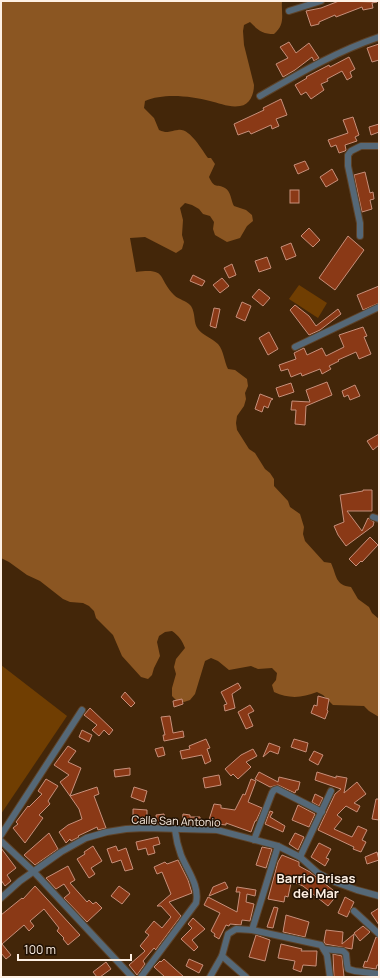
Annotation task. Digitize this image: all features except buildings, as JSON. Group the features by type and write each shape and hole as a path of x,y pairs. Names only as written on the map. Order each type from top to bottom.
{"street":[{"path":"289,10 321,1"},
{"path":"260,96 328,58 357,44 379,37"},
{"path":"360,236 360,223 348,166 348,156 351,150 361,146 379,146"},
{"path":"295,347 379,307"},
{"path":"1,835 82,710"},
{"path":"254,840 274,790 277,789 322,812"},
{"path":"300,857 331,791"},
{"name":"Calle San Antonio","path":"1,898 20,881 61,852 86,838 96,834 126,829 217,830 278,846 300,857 318,873 336,882 379,896"},
{"path":"141,977 196,903 198,896 193,880 181,854 175,830"},
{"path":"1,841 34,872 132,977"},
{"path":"252,930 278,846"},
{"path":"354,911 379,934"},
{"path":"210,977 222,956 228,934 232,930 240,928 321,945 326,955 330,977"},
{"path":"324,949 344,951 346,954 348,968 355,971 379,974"},
{"path":"222,956 246,977"}],"shaded area":[{"path":"1,1 282,1 282,23 274,34 260,31 250,22 244,25 244,45 254,85 252,95 246,104 232,106 194,98 168,96 152,98 145,101 144,108 154,118 159,130 167,132 182,130 191,136 208,158 211,158 215,164 209,177 213,184 227,189 234,206 246,210 252,215 253,221 247,226 240,238 227,242 215,235 213,229 214,222 210,216 203,214 199,209 192,205 185,203 180,208 183,220 182,235 184,242 182,249 176,253 145,237 130,238 136,272 146,271 158,273 174,295 191,306 194,312 196,327 218,344 222,350 228,369 235,370 247,379 248,386 245,393 246,399 244,406 237,416 237,430 249,449 255,453 265,469 274,479 274,486 288,501 290,507 300,514 304,527 303,534 305,541 324,562 331,563 339,582 351,587 358,599 369,607 372,613 379,619 379,717 364,706 333,705 323,695 317,692 306,696 285,696 274,692 272,685 276,680 277,673 272,668 258,669 251,666 229,670 218,661 211,658 205,661 195,694 190,700 184,702 177,701 172,696 172,688 176,674 174,667 176,659 185,648 180,638 172,631 165,632 159,636 157,642 160,656 152,675 148,679 141,677 122,656 113,635 96,618 94,611 89,606 83,603 70,602 63,599 40,581 27,575 1,558"},
{"path":"299,285 327,303 318,318 289,299"},
{"path":"1,665 67,716 1,814"}],"district":[{"name":"Barrio Brisas del Mar","path":"316,886"}]}
